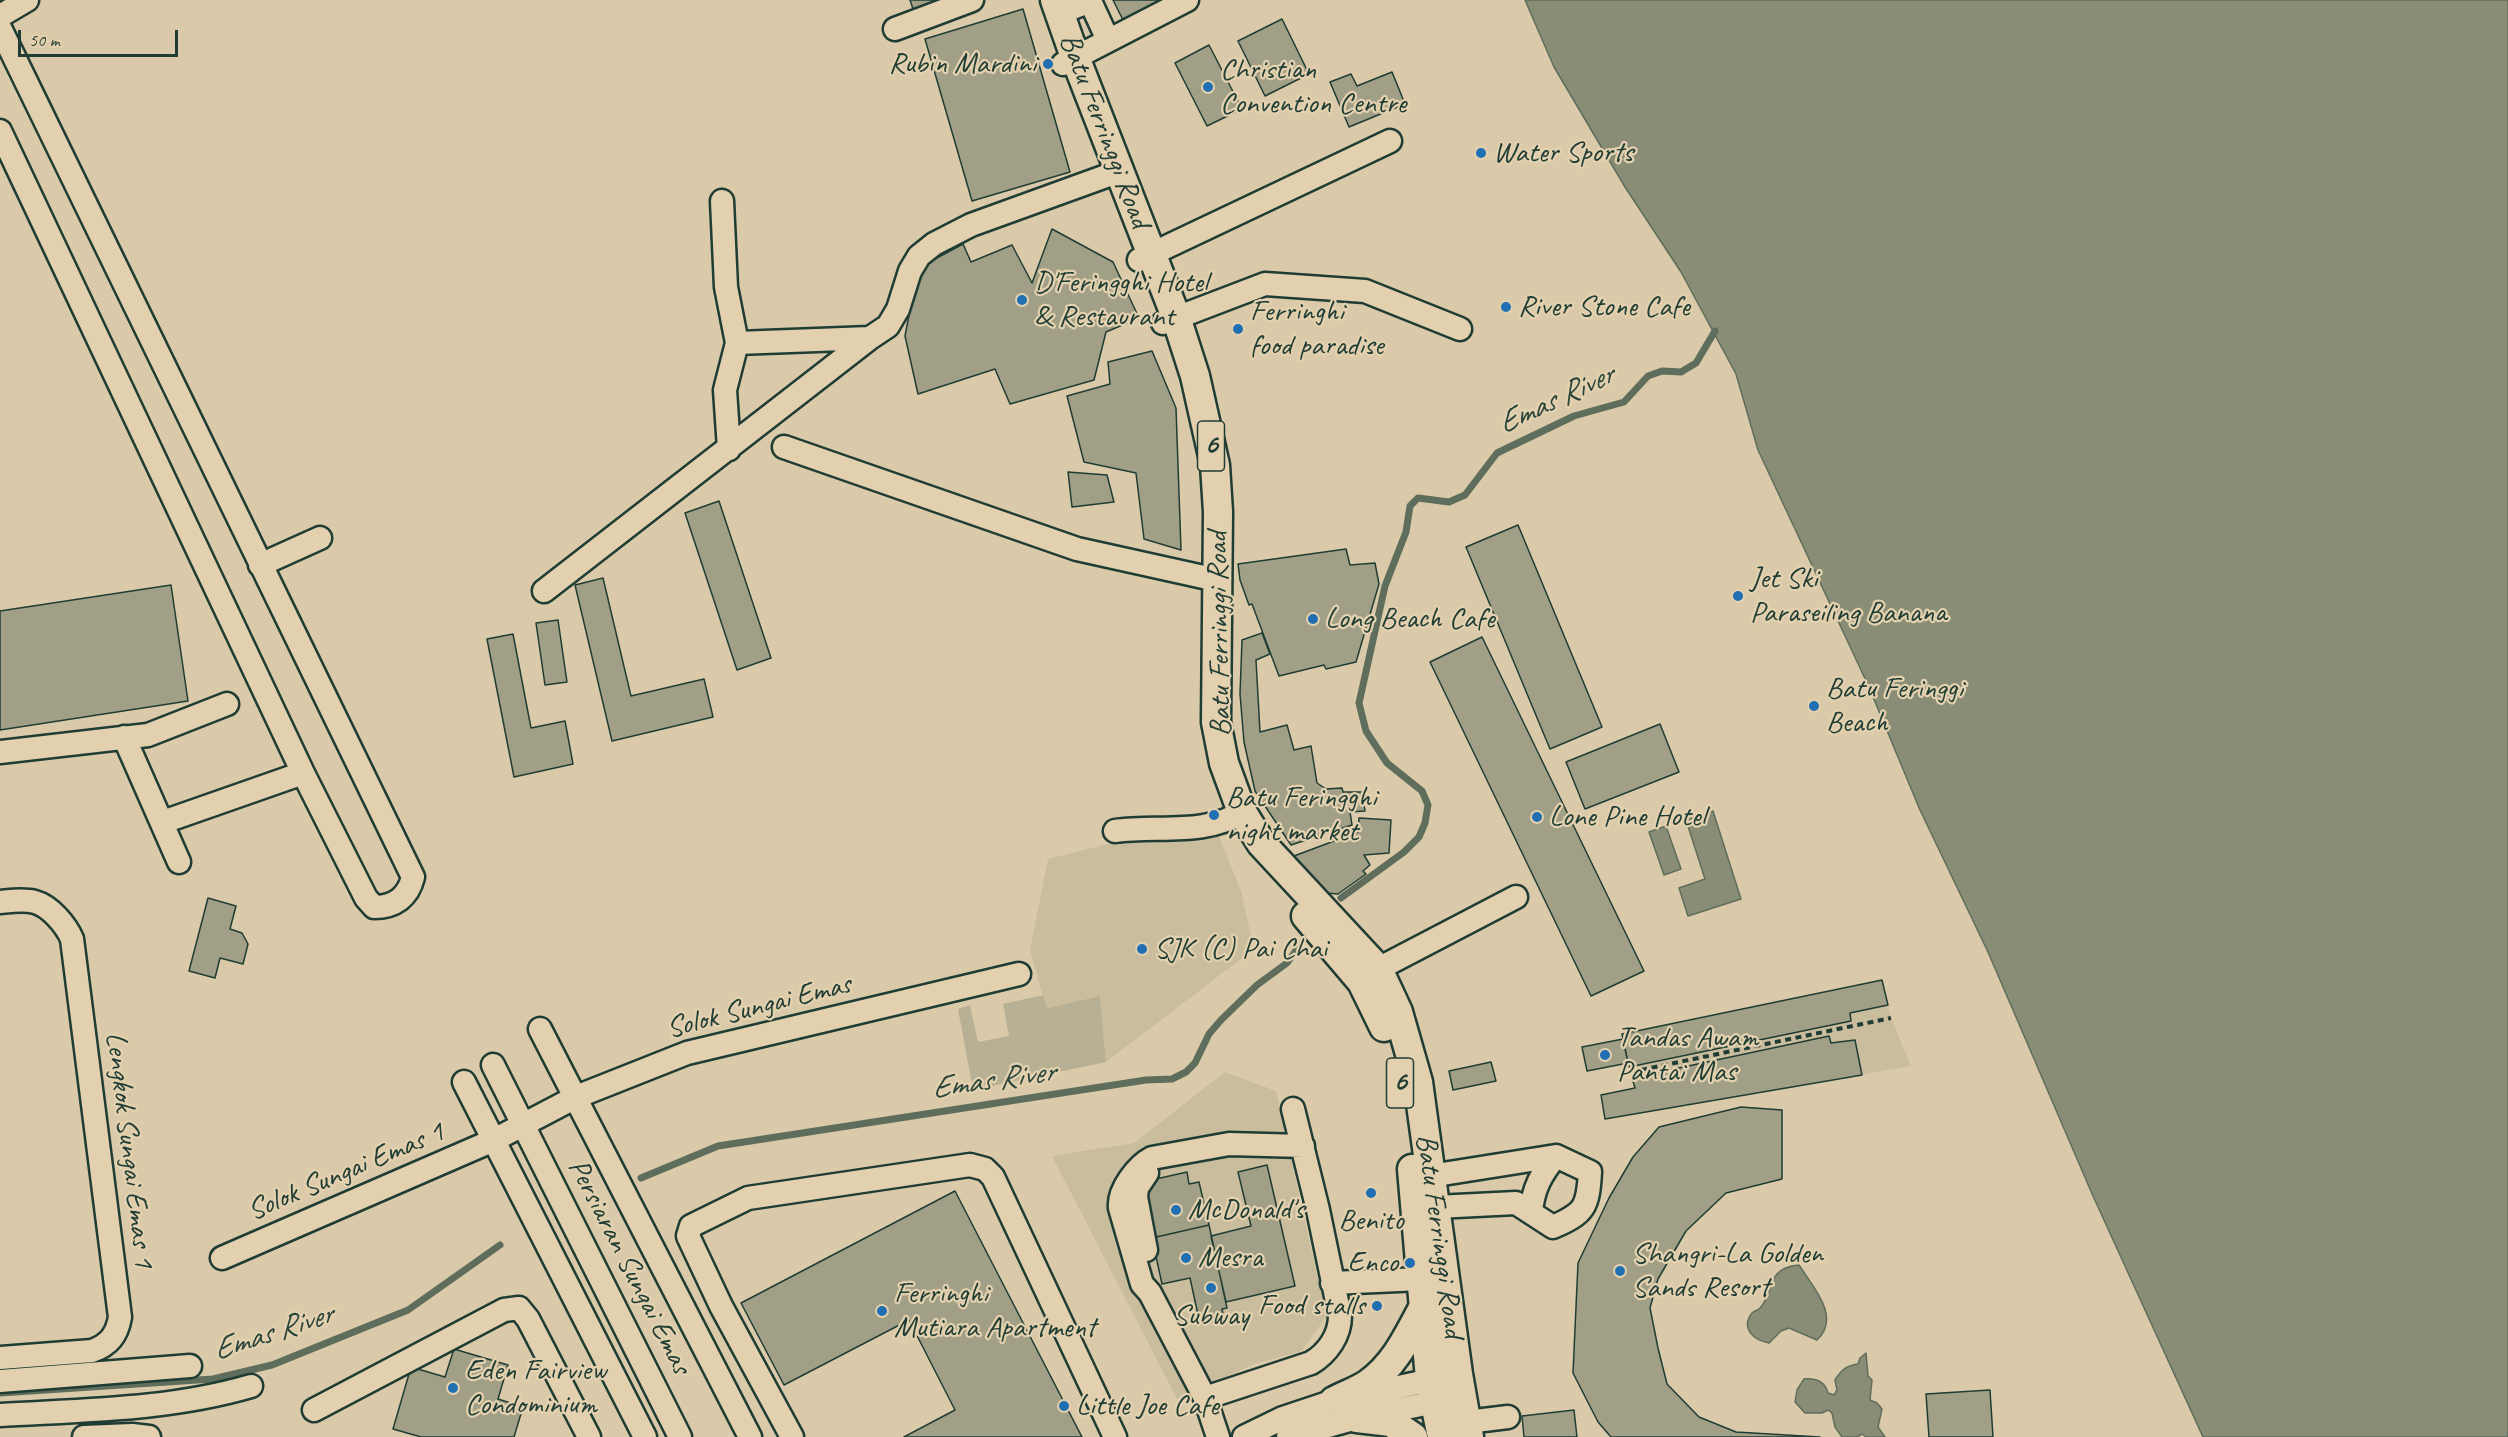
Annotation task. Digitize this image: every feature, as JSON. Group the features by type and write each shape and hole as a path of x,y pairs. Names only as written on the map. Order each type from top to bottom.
{"main road":[{"name":"Batu Ferringgi Road","path":"1052,4 1069,61 1169,320 1201,466 1210,578 1204,727 1211,771 1236,816 1252,852 1370,976 1398,1012 1418,1082 1427,1191 1464,1407"},
{"name":"Batu Ferringgi Road","path":"1427,1191 1421,1279 1432,1391"},
{"path":"1334,1401 1366,1386 1382,1374 1395,1358 1423,1308"},
{"name":"6","path":"1432,1391 1442,1437"},
{"path":"1357,1418 1391,1422 1413,1437"}],"street":[{"path":"0,16 27,0"},
{"path":"894,29 972,0"},
{"path":"1069,61 1187,0"},
{"path":"1052,4 1090,1 1108,40"},
{"path":"0,28 413,877 410,889 404,898 385,907 374,907 366,898 303,773 0,131"},
{"path":"1145,258 1390,141"},
{"path":"544,591 888,326 898,309 910,271 919,256 934,244 971,225 1114,174"},
{"path":"722,201 726,287 736,343 725,390 729,449"},
{"path":"1169,320 1265,284 1365,291 1460,329"},
{"path":"736,343 870,338"},
{"path":"784,447 1077,549 1210,578"},
{"path":"260,565 320,538"},
{"path":"0,752 148,735 227,704"},
{"path":"124,737 179,862"},
{"path":"163,822 303,773"},
{"path":"1115,831 1210,826 1236,816"},
{"path":"1370,976 1516,897"},
{"name":"Lengkok Sungai Emas 1","path":"0,902 25,900 37,902 52,913 68,930 72,939 120,1317 114,1336 105,1347 92,1351 0,1358"},
{"name":"Solok Sungai Emas","path":"524,1125 576,1097 687,1053 1019,974"},
{"path":"540,1029 750,1437"},
{"name":"Persiaran Sungai Emas","path":"493,1065 680,1437"},
{"name":"Persiaran Sungai Emas","path":"464,1082 645,1437"},
{"path":"1205,1398 1318,1359 1334,1339 1340,1324 1318,1210 1293,1109"},
{"name":"Solok Sungai Emas 1","path":"222,1258 524,1125"},
{"path":"1218,1437 1205,1398 1150,1293 1142,1284 1120,1208 1120,1197 1144,1163 1152,1158 1229,1144 1302,1146"},
{"path":"1556,1156 1590,1172 1588,1200 1574,1218 1552,1227 1516,1203 1427,1191 1556,1156"},
{"path":"1531,1212 1533,1193 1543,1171 1556,1156"},
{"path":"792,1437 721,1306 688,1236 691,1226 748,1198 970,1165 985,1169 993,1177 1115,1437"},
{"path":"1332,1283 1421,1279"},
{"path":"314,1410 504,1310 519,1308 528,1319 589,1437"},
{"path":"0,1381 190,1366"},
{"path":"0,1415 165,1405 213,1397 251,1386"},
{"path":"1288,1437 1357,1418 1432,1391"},
{"path":"1244,1437 1283,1418 1334,1401 1432,1391 1464,1407 1508,1417"},
{"path":"84,1437 132,1435 149,1437"}],"path":[{"path":"1631,1072 1891,1018"}],"shaded area":[{"path":"1525,0 2508,0 2508,1437 2203,1437 2093,1196 1988,952 1920,810 1868,685 1758,450 1736,374 1681,272 1625,187 1554,67"},
{"path":"1713,811 1741,899 1688,916 1679,888 1705,879 1686,820"},
{"path":"1666,826 1681,869 1664,875 1649,832"},
{"name":"SJK (C) Pai Chai","path":"1143,835 1219,836 1241,891 1254,949 1106,1062 1100,996 1046,1008 1030,950 1048,859"},
{"path":"1882,980 1891,1018 1911,1066 1605,1119 1601,1095 1635,1088 1622,1034"},
{"path":"1043,995 1047,1008 1100,996 1106,1062 973,1090 958,1009 970,1005 978,1042 1009,1036 1003,1004"},
{"path":"1225,1072 1276,1091 1326,1317 1302,1351 1254,1364 1177,1399 1052,1156 1134,1143"},
{"path":"1799,1265 1817,1292 1826,1312 1827,1322 1824,1331 1817,1340 1789,1328 1781,1331 1769,1343 1758,1339 1748,1329 1747,1324 1752,1313 1765,1302 1776,1276 1788,1267"},
{"path":"1866,1353 1868,1376 1872,1380 1870,1400 1882,1409 1878,1427 1885,1437 1866,1437 1862,1434 1857,1437 1842,1437 1835,1427 1832,1413 1828,1410 1822,1413 1805,1413 1795,1402 1797,1390 1804,1379 1812,1379 1822,1383 1828,1393 1834,1395 1837,1390 1835,1380 1840,1373 1847,1367 1858,1364 1860,1358"}],"building":[{"path":"910,0 940,0 913,9"},
{"path":"1113,0 1162,0 1123,20"},
{"path":"1023,9 1070,172 972,201 925,39"},
{"path":"1282,19 1309,74 1265,96 1238,41"},
{"path":"1209,45 1242,109 1207,126 1175,63"},
{"path":"1392,72 1405,104 1349,127 1330,82 1351,74 1357,86"},
{"name":"D'Feringghi Hotel & Restaurant","path":"1052,229 1113,262 1139,318 1106,332 1094,380 1010,404 995,369 918,394 905,336 918,268 963,244 971,262 1012,245 1032,283"},
{"path":"1152,351 1176,408 1181,550 1144,539 1136,473 1084,462 1067,396 1110,384 1108,362"},
{"path":"1068,472 1107,475 1114,502 1072,507"},
{"path":"719,501 771,658 737,670 685,513"},
{"path":"1518,525 1602,727 1550,749 1466,547"},
{"name":"Long Beach Cafe","path":"1346,549 1350,565 1375,563 1379,584 1356,662 1326,669 1324,665 1279,676 1252,604 1249,605 1240,580 1238,564"},
{"path":"603,578 631,696 704,679 713,717 612,741 575,585"},
{"path":"171,585 188,701 0,730 0,611"},
{"path":"558,620 567,682 545,685 536,623"},
{"path":"1262,633 1270,654 1256,660 1260,732 1287,725 1294,750 1311,746 1317,783 1326,789 1342,788 1343,792 1362,792 1365,811 1350,812 1352,825 1291,845 1255,791 1244,742 1240,694 1242,640"},
{"path":"513,634 531,728 565,721 573,764 514,777 487,639"},
{"name":"Lone Pine Hotel","path":"1482,637 1644,971 1591,996 1430,662"},
{"path":"1660,724 1679,772 1585,809 1566,762"},
{"path":"1359,818 1391,820 1389,853 1364,855 1370,865 1363,871 1366,874 1338,894 1325,893 1294,856 1358,832"},
{"path":"208,898 236,906 230,929 242,933 248,944 243,964 220,958 215,978 189,971"},
{"path":"1882,980 1888,1005 1850,1013 1851,1021 1629,1067 1622,1034"},
{"path":"1829,1036 1831,1043 1855,1040 1862,1075 1605,1119 1601,1095 1635,1088 1632,1078"},
{"name":"Tandas Awam Pantai Mas","path":"1623,1039 1628,1063 1587,1071 1582,1047"},
{"path":"1491,1062 1496,1081 1453,1090 1449,1071"},
{"name":"Shangri-La Golden Sands Resort","path":"1741,1107 1782,1110 1782,1179 1726,1193 1686,1231 1658,1279 1650,1308 1658,1348 1667,1384 1699,1417 1736,1432 1820,1437 1611,1437 1598,1422 1573,1373 1578,1263 1609,1198 1633,1157 1659,1127"},
{"path":"1267,1165 1295,1286 1226,1302 1211,1236 1251,1226 1238,1172"},
{"name":"McDonald's","path":"1187,1172 1189,1184 1199,1182 1209,1225 1152,1238 1143,1196 1156,1179"},
{"name":"Ferringhi Mutiara Apartment","path":"955,1191 1082,1437 904,1437 955,1410 909,1320 784,1385 741,1303"},
{"name":"Mesra","path":"1209,1225 1227,1308 1222,1309 1224,1319 1200,1324 1190,1278 1162,1284 1152,1238"},
{"name":"Eden Fairview Condominium","path":"454,1349 508,1365 498,1399 523,1407 514,1437 421,1437 393,1429 411,1367 445,1377"},
{"path":"1990,1390 1993,1437 1929,1437 1926,1394"},
{"path":"1574,1410 1577,1437 1524,1437 1522,1416"}],"waterway":[{"name":"Emas River","path":"1341,898 1404,852 1419,837 1425,823 1428,805 1422,791 1387,763 1366,731 1359,703 1385,586 1406,532 1410,506 1418,498 1449,502 1465,495 1497,453 1574,416 1624,402 1648,376 1662,371 1681,372 1696,363 1715,331"},
{"name":"Emas River","path":"641,1178 718,1146 1146,1080 1172,1079 1186,1072 1195,1063 1209,1034 1221,1020 1257,985 1287,963 1300,945"},
{"name":"Emas River","path":"0,1393 213,1379 272,1365 408,1310 500,1245"}],"place":[{"name":"Rubin Mardini","path":"1048,64"},
{"name":"Christian Convention Centre","path":"1208,87"},
{"name":"Water Sports","path":"1481,153"},
{"name":"D'Feringghi Hotel & Restaurant","path":"1022,300"},
{"name":"River Stone Cafe","path":"1506,307"},
{"name":"Ferringhi food paradise","path":"1238,329"},
{"name":"Jet Ski Paraseiling Banana","path":"1738,596"},
{"name":"Long Beach Cafe","path":"1313,619"},
{"name":"Batu Feringgi Beach","path":"1814,706"},
{"name":"Batu Feringghi night market","path":"1214,815"},
{"name":"Lone Pine Hotel","path":"1537,817"},
{"name":"SJK (C) Pai Chai","path":"1142,949"},
{"name":"Tandas Awam Pantai Mas","path":"1605,1055"},
{"name":"Benito","path":"1371,1193"},
{"name":"McDonald's","path":"1176,1210"},
{"name":"Mesra","path":"1186,1258"},
{"name":"Enco","path":"1410,1263"},
{"name":"Shangri-La Golden Sands Resort","path":"1620,1271"},
{"name":"Subway","path":"1211,1288"},
{"name":"Food stalls","path":"1377,1306"},
{"name":"Ferringhi Mutiara Apartment","path":"882,1311"},
{"name":"Eden Fairview Condominium","path":"453,1388"},
{"name":"Little Joe Cafe","path":"1064,1406"}]}
